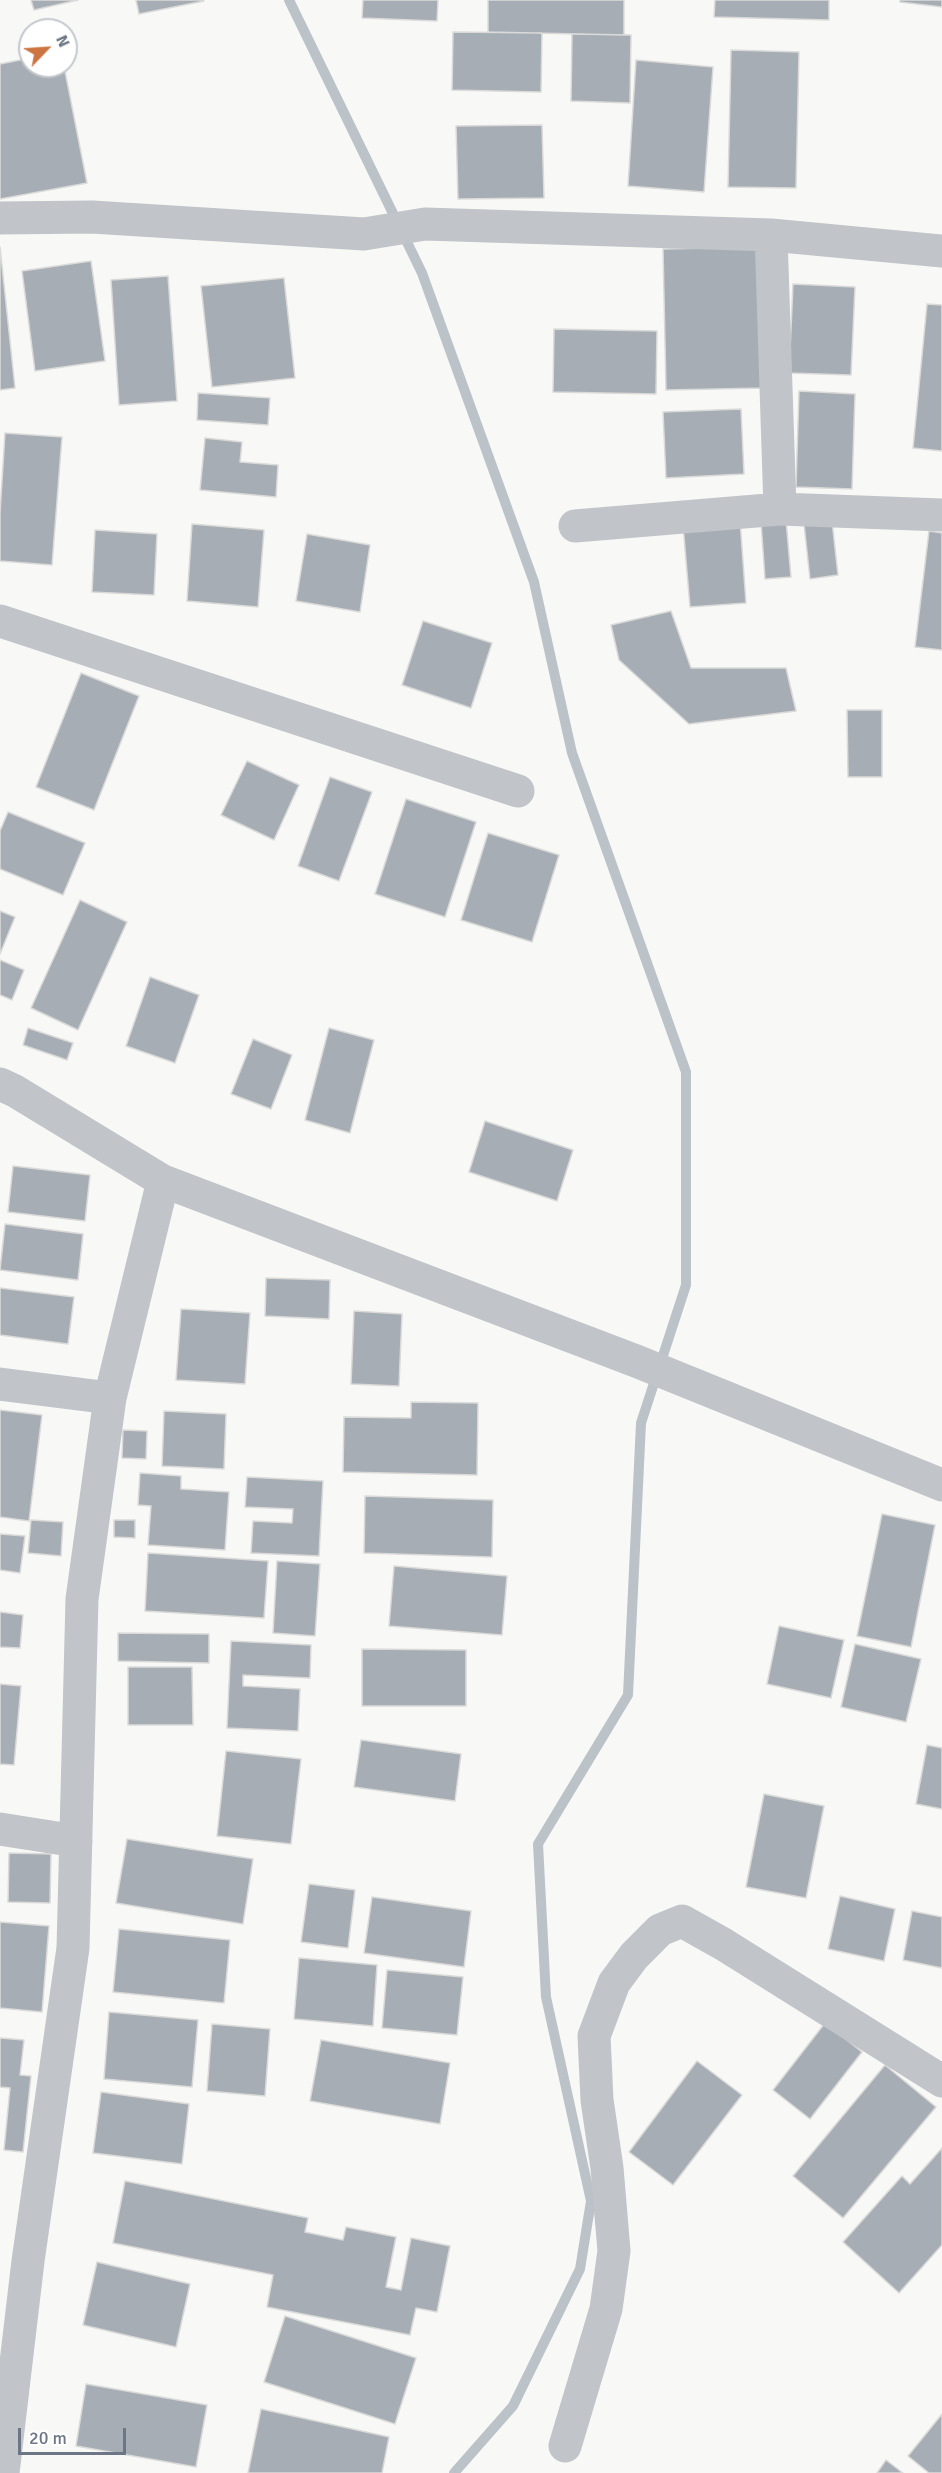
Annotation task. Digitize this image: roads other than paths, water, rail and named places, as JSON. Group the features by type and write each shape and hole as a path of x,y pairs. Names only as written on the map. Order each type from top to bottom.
{"street":[{"path":"0,218 92,217 364,234 425,224 771,235 942,250"},
{"path":"771,235 780,509"},
{"path":"575,526 780,509 942,515"},
{"path":"0,621 518,791"},
{"path":"0,1084 163,1181 636,1360 942,1485"},
{"path":"3,2473 14,2258 74,1948 82,1599 110,1398 163,1181"},
{"path":"0,1384 110,1398"},
{"path":"0,1829 76,1841"},
{"path":"565,2446 606,2309 614,2251 607,2168 597,2100 594,2036 614,1983 634,1956 660,1930 682,1921 723,1944 942,2081"}],"waterway":[{"path":"289,0 422,273 534,582 572,753 686,1072 686,1285 641,1423 628,1695 538,1844 546,1997 591,2201 580,2269 513,2406 454,2473"}]}
